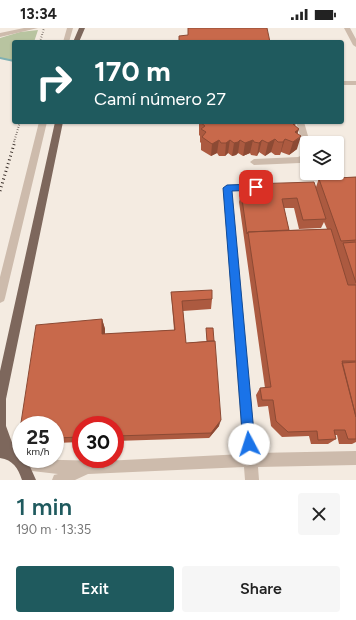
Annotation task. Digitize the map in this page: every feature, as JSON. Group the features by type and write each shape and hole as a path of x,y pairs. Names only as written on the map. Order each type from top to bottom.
{"main road":[{"path":"77,40 82,28"},
{"path":"4,451 0,426 0,399 59,124"},
{"path":"25,468 29,480"}],"street":[{"path":"0,35 35,28"},
{"path":"67,40 70,28"},
{"path":"347,28 356,45"},
{"path":"344,83 356,83"},
{"path":"0,298 43,124"},
{"path":"301,124 304,136"},
{"path":"254,162 300,160"},
{"path":"252,480 227,188 265,187"},
{"path":"124,466 250,460 356,458"},
{"path":"59,480 87,468"}],"green space":[{"path":"38,30 35,40 12,40 12,61 0,58 0,38 20,32"}],"building":[{"path":"188,28 267,28 270,40 179,40 179,36 188,35"},
{"path":"202,124 293,124 299,129 295,132 301,136 293,142 285,139 283,142 278,142 275,139 268,143 262,140 259,143 254,142 253,140 245,143 240,140 234,143 230,140 226,143 221,143 219,140 212,144 202,137 206,132 201,129 205,126"},
{"path":"356,177 356,240 341,241 319,180 344,180 344,178"},
{"path":"314,182 326,219 303,220 297,198 282,199 289,230 248,232 247,234 241,192 250,184"},
{"path":"331,229 348,285 356,285 356,361 342,361 356,417 356,439 348,439 345,430 334,430 336,439 318,440 317,431 288,432 276,421 273,400 262,400 260,388 271,387 248,232"},
{"path":"356,242 356,283 343,243"},
{"path":"212,290 212,299 182,301 186,343 215,341 221,420 211,433 124,436 124,416 72,416 72,437 64,438 64,416 22,416 36,325 102,319 102,334 175,330 171,292"},
{"path":"206,328 213,328 214,341 207,341"},
{"path":"356,362 356,417 342,363"}],"waterway":[{"path":"0,58 12,61"}],"railway":[{"path":"41,40 44,28"},
{"path":"14,142 19,124"},
{"path":"0,191 15,141"}],"route":[{"path":"249,444 227,188 256,187"}]}
